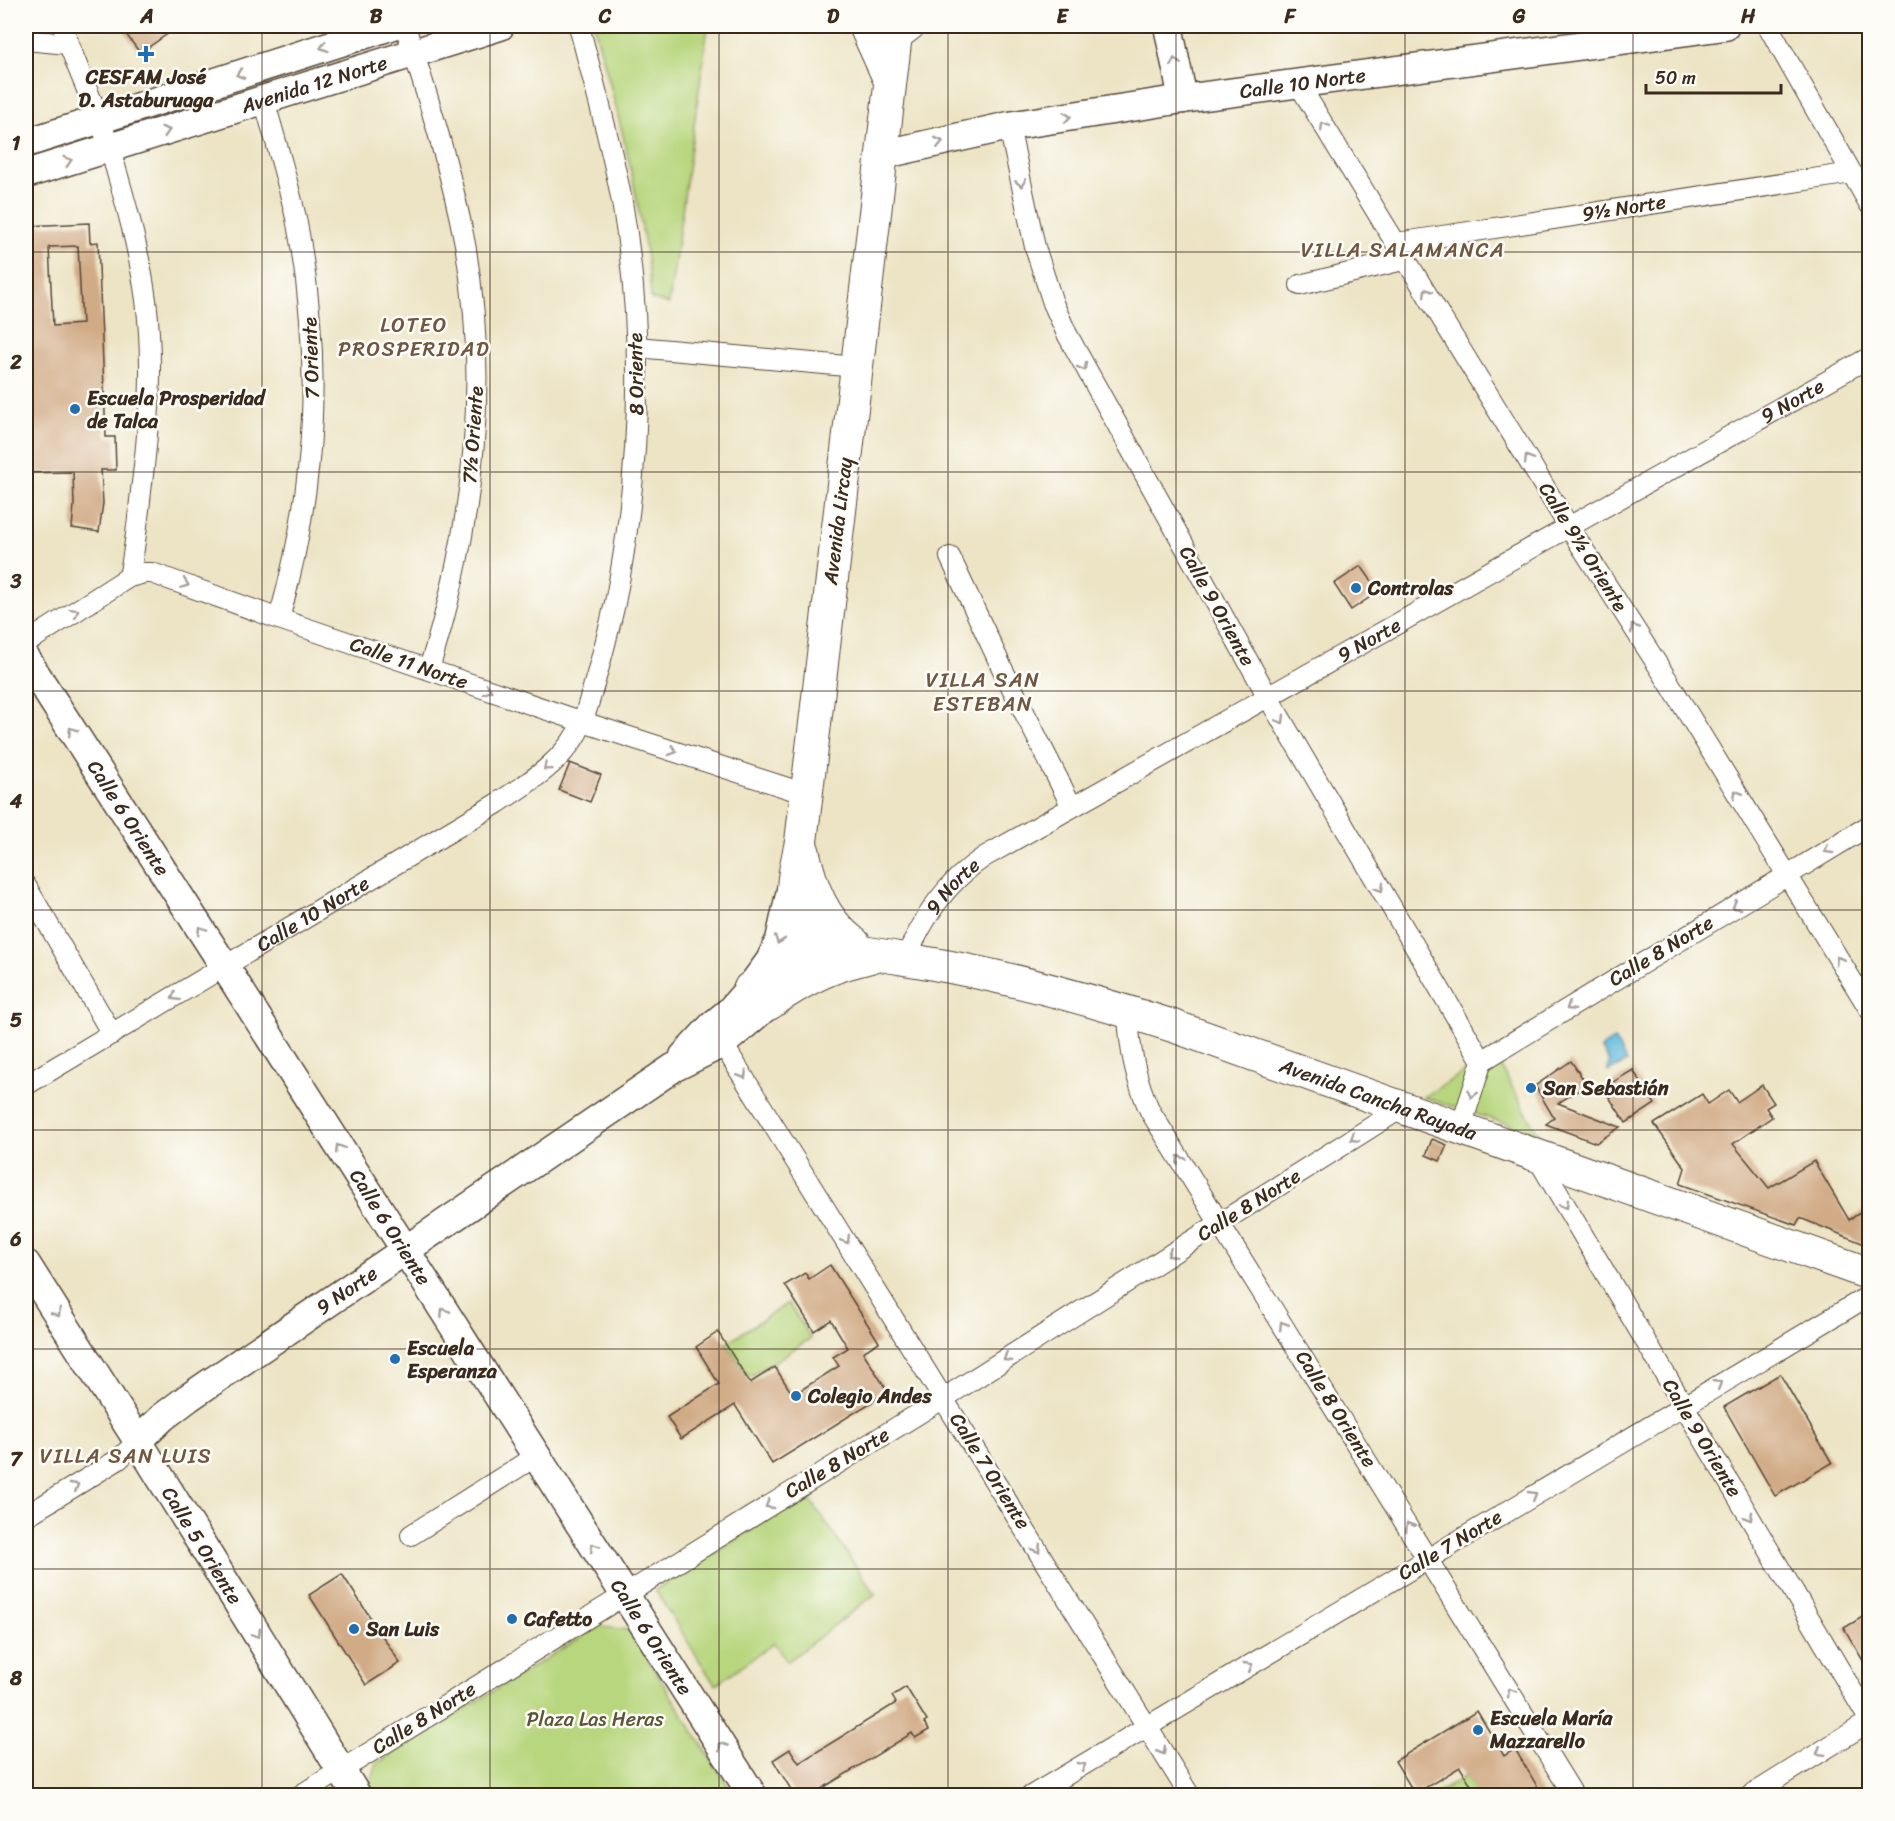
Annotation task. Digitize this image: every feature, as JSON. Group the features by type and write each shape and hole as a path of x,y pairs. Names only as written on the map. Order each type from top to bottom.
{"main road":[{"name":"Avenida 12 Norte","path":"26,143 100,120 351,32 391,26"},
{"name":"Avenida 12 Norte","path":"26,174 500,26"},
{"path":"864,26 890,81"},
{"path":"1168,26 1183,99"},
{"name":"Calle 10 Norte","path":"882,155 1009,126 1183,99 1692,28 1725,26"},
{"name":"Avenida Lircay","path":"801,842 890,81 903,32"},
{"name":"Calle 6 Oriente","path":"26,659 753,1796"},
{"name":"Avenida Cancha Rayada","path":"801,842 801,882 792,897 804,922 816,935 833,946 1010,979 1128,1012 1461,1127 1869,1274"},
{"path":"760,996 770,961 801,882"},
{"name":"Avenida Cancha Rayada","path":"801,882 819,902 840,932 865,950 892,957"},
{"path":"796,964 804,922"},
{"path":"760,996 772,975 796,964 848,950"},
{"path":"760,996 802,982 837,966 892,957"},
{"name":"9 Norte","path":"138,1441 163,1417 188,1398 673,1068 717,1034 760,996"},
{"name":"Calle 5 Oriente","path":"26,1264 357,1796"}],"street":[{"name":"7½ Oriente","path":"405,26 445,156 456,200 471,283 477,359 475,443 465,519 452,587 429,669"},
{"name":"8 Oriente","path":"579,26 622,200 629,247 637,347 636,445 627,535 612,615 583,722"},
{"path":"1768,26 1869,205"},
{"path":"351,32 361,70"},
{"path":"26,40 66,35 110,148 130,217 142,273 150,362 149,407 146,451 129,577"},
{"name":"Calle 9½ Oriente","path":"1298,83 1569,527 1668,681 1869,1010"},
{"name":"7 Oriente","path":"264,100 286,177 303,259 313,384 311,445 305,503 279,619"},
{"name":"Calle 9 Oriente","path":"1009,126 1035,247 1053,303 1066,334 1268,697 1482,1061"},
{"name":"9½ Norte","path":"1300,285 1402,251 1852,173"},
{"path":"637,347 856,366"},
{"name":"9 Norte","path":"892,957 916,934 938,899 957,877 984,857 1869,357"},
{"path":"951,557 1002,668 1072,807"},
{"name":"Calle 11 Norte","path":"26,643 129,577 144,573 159,575 279,619 583,722 806,794"},
{"name":"Calle 10 Norte","path":"26,1085 522,786 562,754 578,733 583,722"},
{"name":"Calle 8 Norte","path":"1482,1061 1869,825"},
{"path":"26,886 112,1034"},
{"name":"Calle 8 Oriente","path":"1128,1012 1133,1060 1142,1094 1150,1111 1574,1796"},
{"name":"Calle 7 Oriente","path":"717,1034 1190,1796"},
{"path":"1461,1127 1482,1061"},
{"name":"Calle 8 Norte","path":"299,1796 944,1398 1403,1107"},
{"name":"Calle 9 Oriente","path":"1535,1154 1869,1721"},
{"name":"Calle 7 Norte","path":"1031,1796 1869,1295"},
{"name":"9 Norte","path":"26,1516 119,1459 138,1441"},
{"path":"411,1536 536,1456"},
{"path":"1750,1796 1869,1721"}],"green space":[{"path":"594,26 708,26 669,304 651,299 650,278 631,169"},
{"path":"1494,1054 1538,1134 1423,1097"},
{"path":"788,1303 811,1338 749,1378 726,1343"},
{"path":"807,1495 875,1594 787,1662 774,1643 715,1685 655,1590"},
{"name":"Plaza Las Heras","path":"599,1626 629,1630 734,1795 376,1795 370,1786 377,1763"},
{"path":"1466,1776 1478,1795 1433,1796"}],"water":[{"path":"1614,1039 1627,1062 1608,1072 1609,1061 1601,1048"}],"building":[{"path":"120,26 179,26 140,53"},
{"path":"89,223 90,243 98,242 106,437 115,437 116,470 101,470 103,503 99,532 72,528 73,472 26,473 26,226","holes":["78,246 82,324 53,326 49,247"]},
{"name":"Controlas","path":"1361,566 1379,591 1351,610 1334,584"},
{"path":"570,763 601,775 590,802 559,790"},
{"path":"1571,1061 1587,1085 1558,1103 1620,1127 1596,1143 1546,1124 1554,1118 1535,1086"},
{"path":"1633,1070 1655,1104 1626,1123 1603,1088"},
{"path":"1762,1085 1774,1103 1766,1108 1772,1117 1733,1144 1769,1188 1814,1161 1849,1220 1869,1207 1869,1246 1800,1218 1796,1225 1680,1184 1685,1168 1654,1124 1702,1094 1708,1104 1729,1090 1737,1102"},
{"path":"1432,1139 1447,1145 1440,1161 1426,1155"},
{"path":"830,1265 879,1342 863,1352 888,1392 772,1464 735,1405 681,1439 667,1417 719,1384 696,1347 718,1332 750,1383 775,1367 793,1395 839,1366 833,1357 848,1348 831,1320 814,1331 785,1285 805,1273 809,1279"},
{"path":"1780,1374 1832,1463 1775,1496 1724,1407"},
{"name":"San Luis","path":"342,1574 400,1663 366,1685 309,1595"},
{"path":"1869,1613 1869,1671 1844,1628"},
{"path":"906,1687 927,1721 924,1723 929,1730 915,1738 912,1733 810,1796 795,1796 773,1760 790,1749 799,1763 896,1703 892,1696"},
{"name":"Escuela María Mazzarello","path":"1477,1711 1504,1756 1515,1749 1543,1796 1478,1796 1460,1767 1415,1794 1395,1761"}],"place":[{"name":"CESFAM José D. Astaburuaga","path":"146,54"},
{"name":"Escuela Prosperidad de Talca","path":"75,409"},
{"name":"Controlas","path":"1356,588"},
{"name":"San Sebastián","path":"1531,1088"},
{"name":"Escuela Esperanza","path":"395,1359"},
{"name":"Colegio Andes","path":"796,1396"},
{"name":"Cafetto","path":"512,1619"},
{"name":"San Luis","path":"354,1629"},
{"name":"Escuela María Mazzarello","path":"1478,1730"}],"district":[{"name":"VILLA SALAMANCA","path":"1403,250"},
{"name":"LOTEO PROSPERIDAD","path":"414,337"},
{"name":"VILLA SAN ESTEBAN","path":"983,692"},
{"name":"VILLA SAN LUIS","path":"126,1456"}]}
